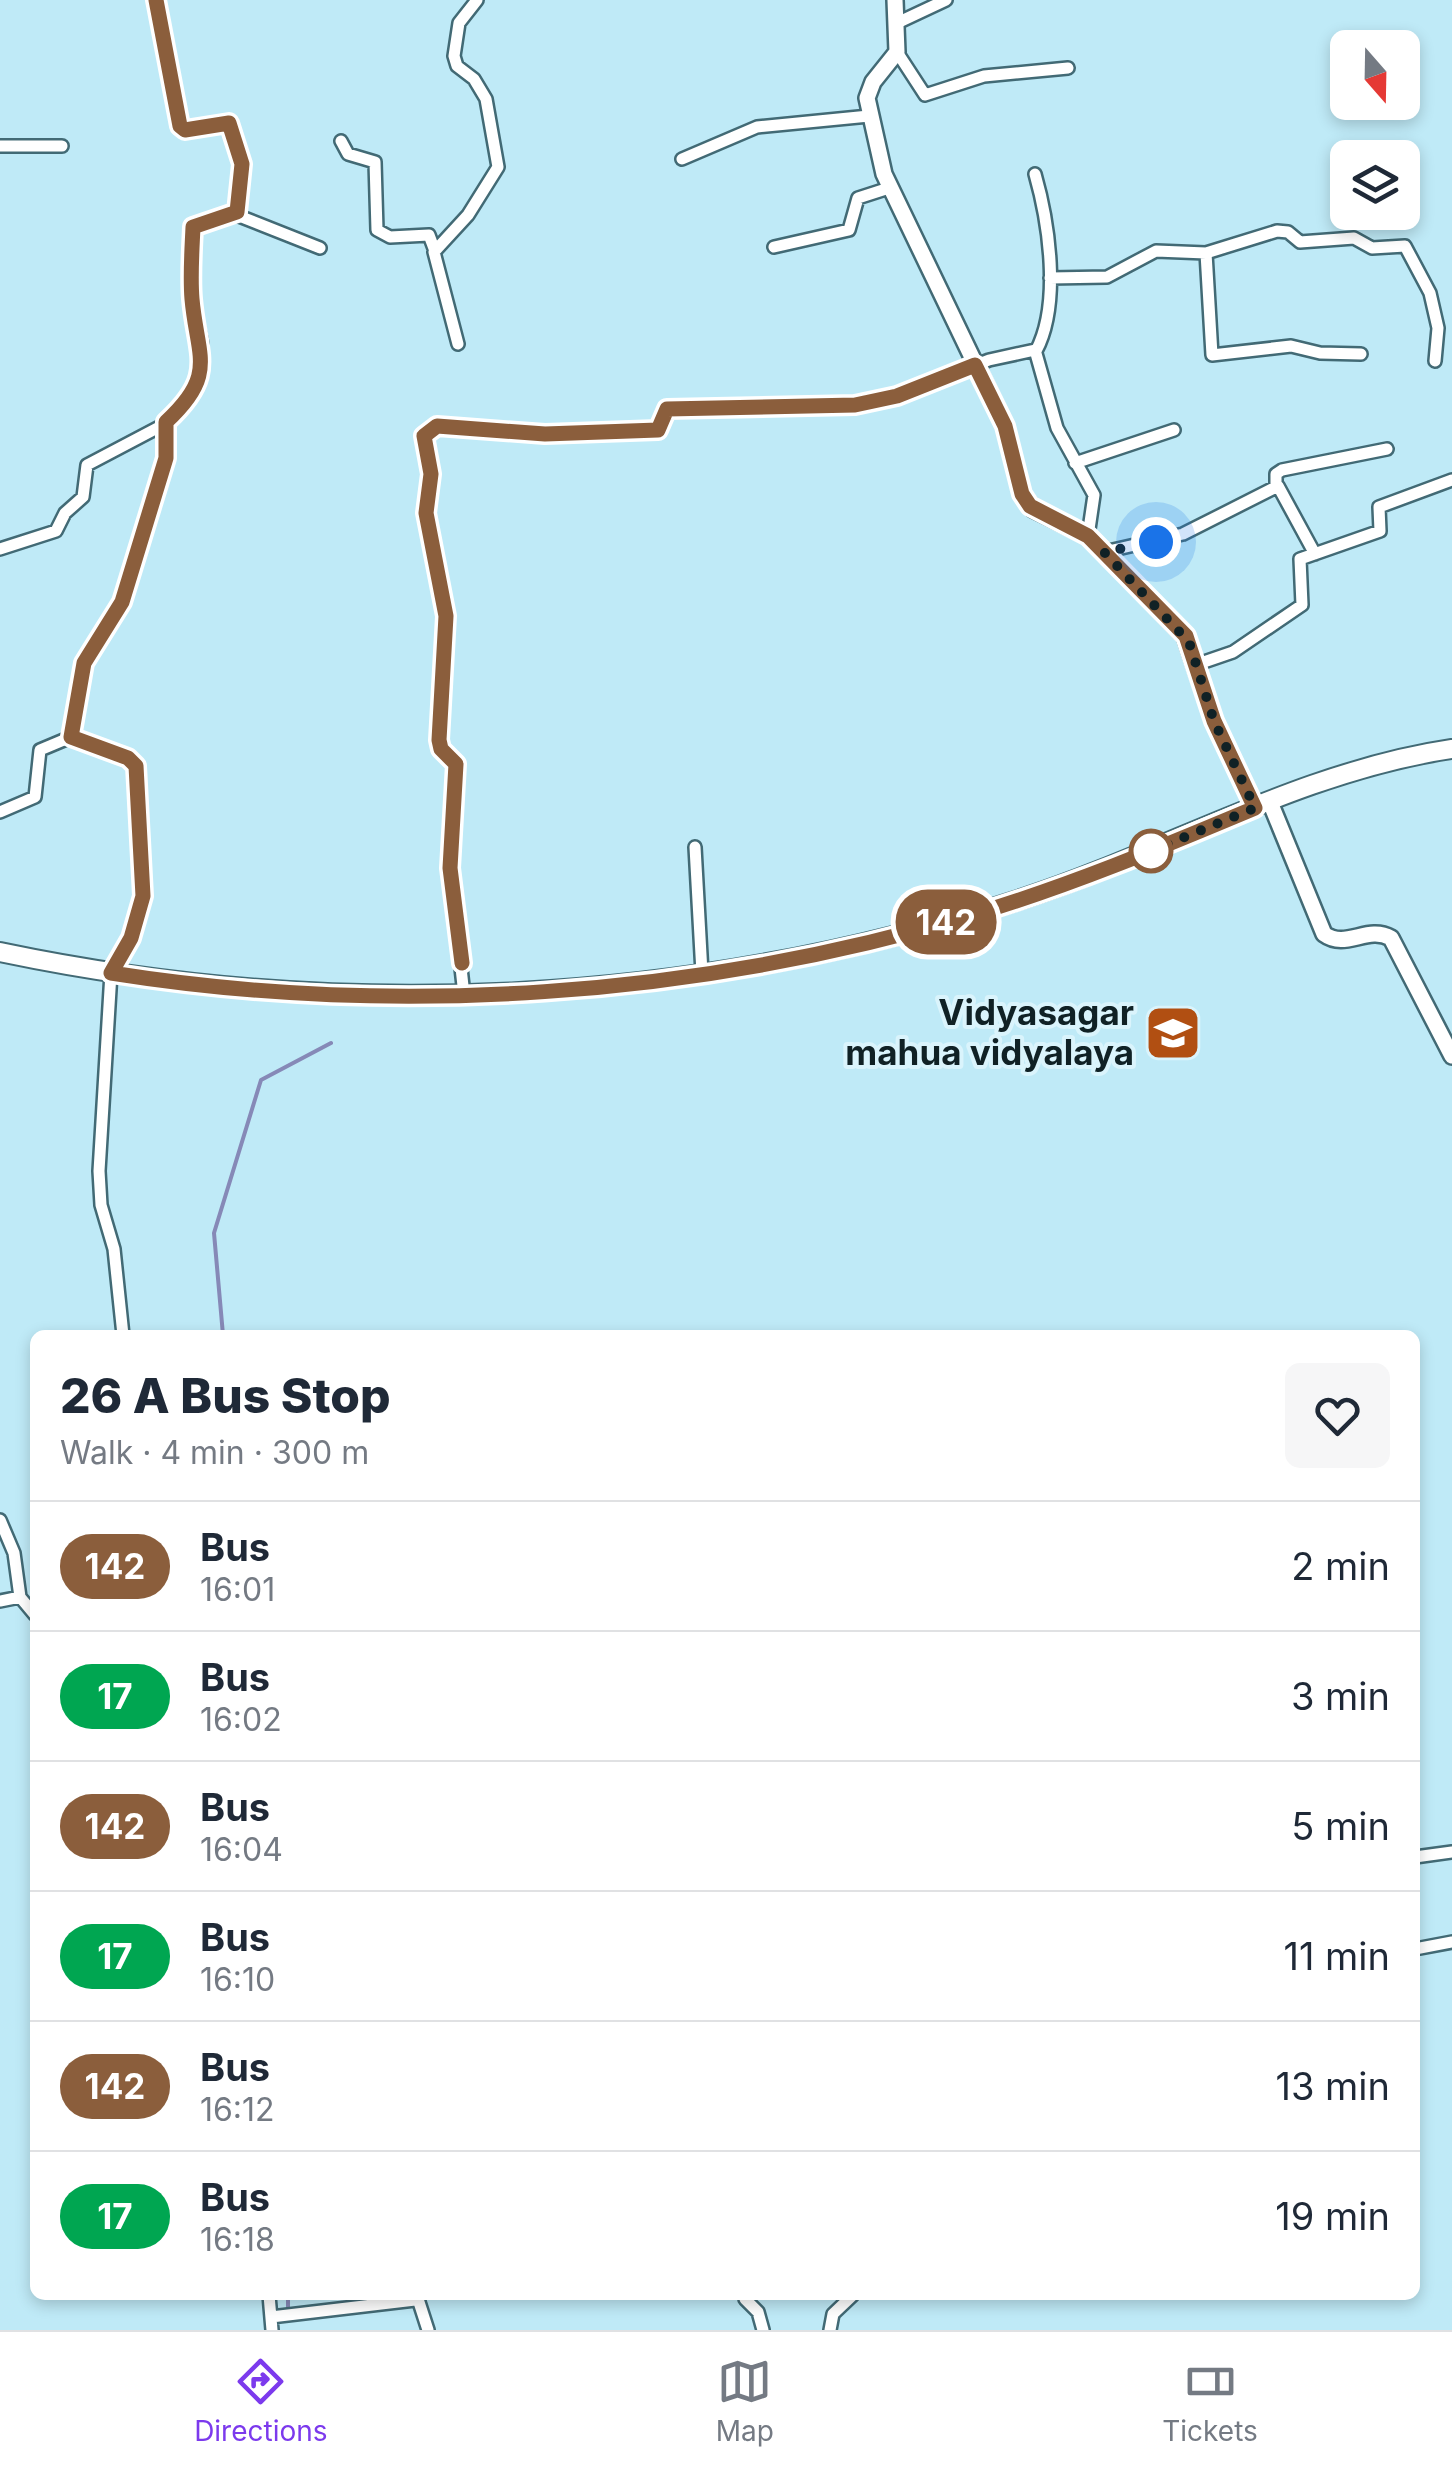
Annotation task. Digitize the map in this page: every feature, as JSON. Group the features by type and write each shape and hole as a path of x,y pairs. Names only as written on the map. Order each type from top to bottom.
{"main road":[{"path":"0,952 111,973 330,995 557,990 702,972 801,956 968,916 1083,878 1262,805 1380,763 1452,749"}],"street":[{"path":"156,0 180,126 185,130 226,122 232,126 242,164 234,214"},
{"path":"435,251 468,215 498,167 486,99 474,79 456,66 454,56 459,23 477,0"},
{"path":"894,0 897,52 925,95 984,76 1068,68"},
{"path":"896,22 946,0"},
{"path":"897,52 870,86 869,116 889,188 1007,433 1026,500 1033,509 1088,536 1186,636 1214,721 1262,805 1324,934 1340,941 1375,933 1391,938 1449,1046"},
{"path":"682,159 757,127 869,116"},
{"path":"341,140 348,154 372,159 377,166 378,230 390,237 429,235 458,344"},
{"path":"0,146 62,146"},
{"path":"1035,174 1048,225 1050,278 1036,350 1044,394 1096,504 1088,536"},
{"path":"774,247 849,230 858,198 889,188"},
{"path":"0,549 56,532 65,513 83,497 82,477 87,466 166,422 195,386 202,367 202,344 192,300 193,227 234,214 320,248"},
{"path":"1050,278 1110,276 1156,252 1206,253 1283,230 1300,242 1355,238 1372,248 1408,247 1427,283 1438,324 1434,361"},
{"path":"1206,253 1212,355 1291,346 1320,354 1360,354"},
{"path":"464,995 450,868 457,767 440,746 446,616 426,513 431,474 426,433 443,425 545,434 658,430 667,409 855,405 897,396 975,365 1036,350"},
{"path":"70,736 84,663 122,602 166,458 166,422"},
{"path":"1076,464 1174,430"},
{"path":"1315,554 1276,486 1276,474 1387,450"},
{"path":"1198,664 1233,652 1302,605 1299,561 1380,531 1379,507 1452,480"},
{"path":"1104,552 1183,534 1276,486"},
{"path":"0,812 35,796 40,750 70,736 128,758 136,766 143,896 131,938 111,973 100,1197 114,1249 122,1330"},
{"path":"695,847 702,972"},
{"path":"0,1520 14,1552 20,1597 30,1609"},
{"path":"0,1601 20,1597"},
{"path":"1420,1856 1452,1852"},
{"path":"1420,1948 1452,1942"},
{"path":"272,2323 402,2300"},
{"path":"420,2300 428,2330"},
{"path":"746,2300 758,2312 763,2330"},
{"path":"830,2330 833,2314 848,2300"}],"waterway":[{"path":"223,1330 214,1233 261,1080 331,1043"},
{"path":"288,2300 288,2310"}],"bus line":[{"name":"142","path":"156,0 166,34 180,126 185,130 229,123 242,164 237,212 199,221 193,227 192,300 202,344 202,367 195,386 166,422 167,452 132,557 122,602 86,656 76,697 71,737 128,758 136,766 136,831 143,896 131,938 111,973 330,995 455,995 557,990 728,969 918,929 1027,898 1255,808 1214,721 1186,636 1088,536 1064,520 1030,506 1022,494 1005,426 975,365 897,396 855,405 667,409 658,430 545,434 505,428 437,426 424,436 431,474 426,513 435,542 446,616 439,740 443,752 456,764 450,868 462,963"}],"place":[{"name":"Vidyasagar mahua vidyalaya","path":"1173,1033"}],"route":[{"path":"1151,851 1255,808 1214,721 1186,636 1104,552 1156,542"}]}
